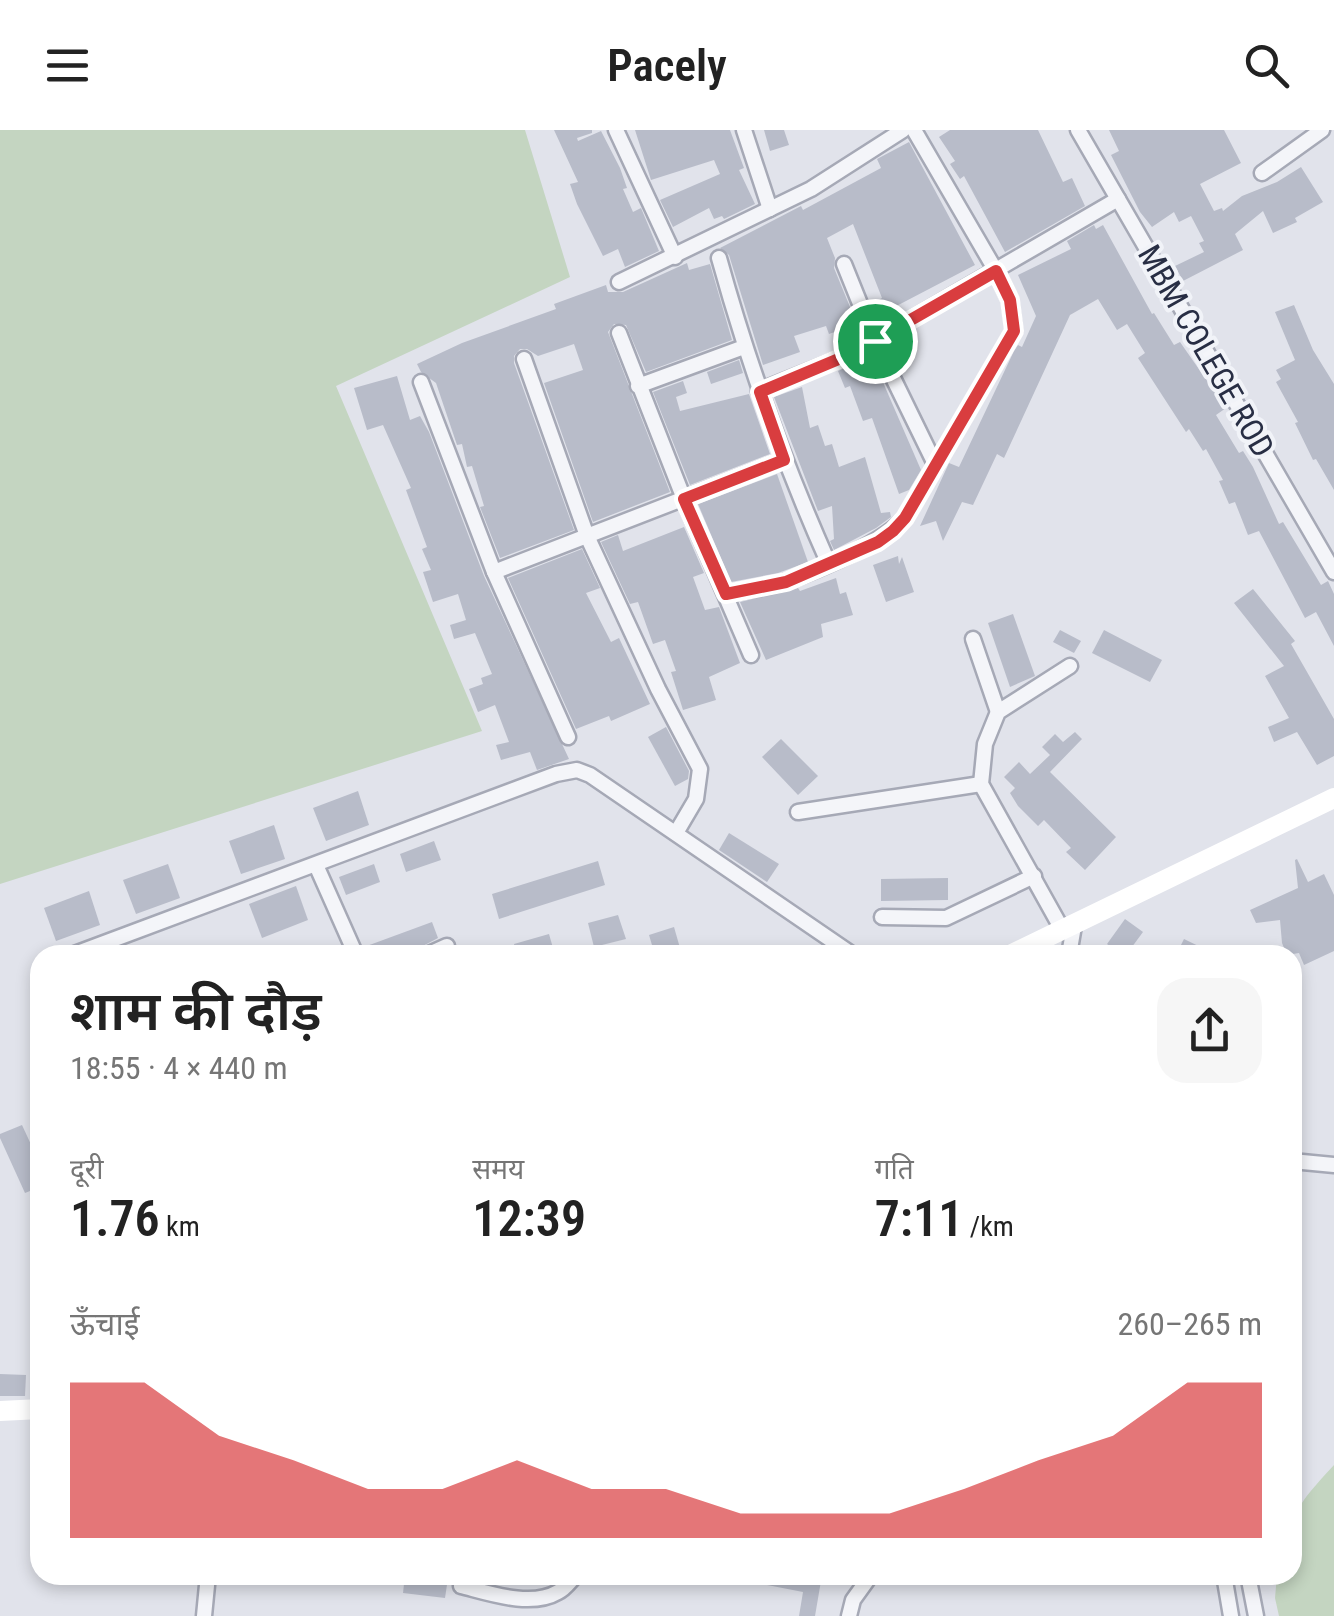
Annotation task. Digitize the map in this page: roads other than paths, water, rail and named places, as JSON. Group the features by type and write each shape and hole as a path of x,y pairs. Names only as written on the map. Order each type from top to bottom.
{"street":[{"path":"616,130 675,257"},
{"path":"744,130 770,209"},
{"path":"619,282 811,188 903,130"},
{"path":"726,594 786,582 878,542 893,531 905,518 1014,331 1010,300 996,271 914,130"},
{"name":"MBM COLEGE ROD","path":"1078,130 1334,572"},
{"path":"1262,172 1322,130"},
{"path":"760,392 853,353 1118,199"},
{"path":"718,258 784,460 828,562"},
{"path":"844,264 875,341 936,466"},
{"path":"619,333 684,499 751,654"},
{"path":"638,386 744,347"},
{"path":"524,359 587,536 658,690 700,769 696,798 676,834"},
{"path":"420,382 494,572 568,737"},
{"path":"494,572 784,460"},
{"path":"973,639 998,712"},
{"path":"1069,945 1068,929 982,784 985,744 998,712 1070,666"},
{"path":"99,945 556,774 578,770 839,945"},
{"path":"798,812 982,784"},
{"path":"1032,945 1334,798"},
{"path":"316,865 352,945"},
{"path":"882,916 946,918 1034,876"},
{"path":"1302,1162 1334,1166"},
{"path":"0,1411 30,1410"},
{"path":"204,1616 207,1585"},
{"path":"461,1586 514,1598 557,1594 566,1585"},
{"path":"849,1616 864,1585"},
{"path":"1226,1585 1231,1616"},
{"path":"1250,1585 1256,1616"}]}
